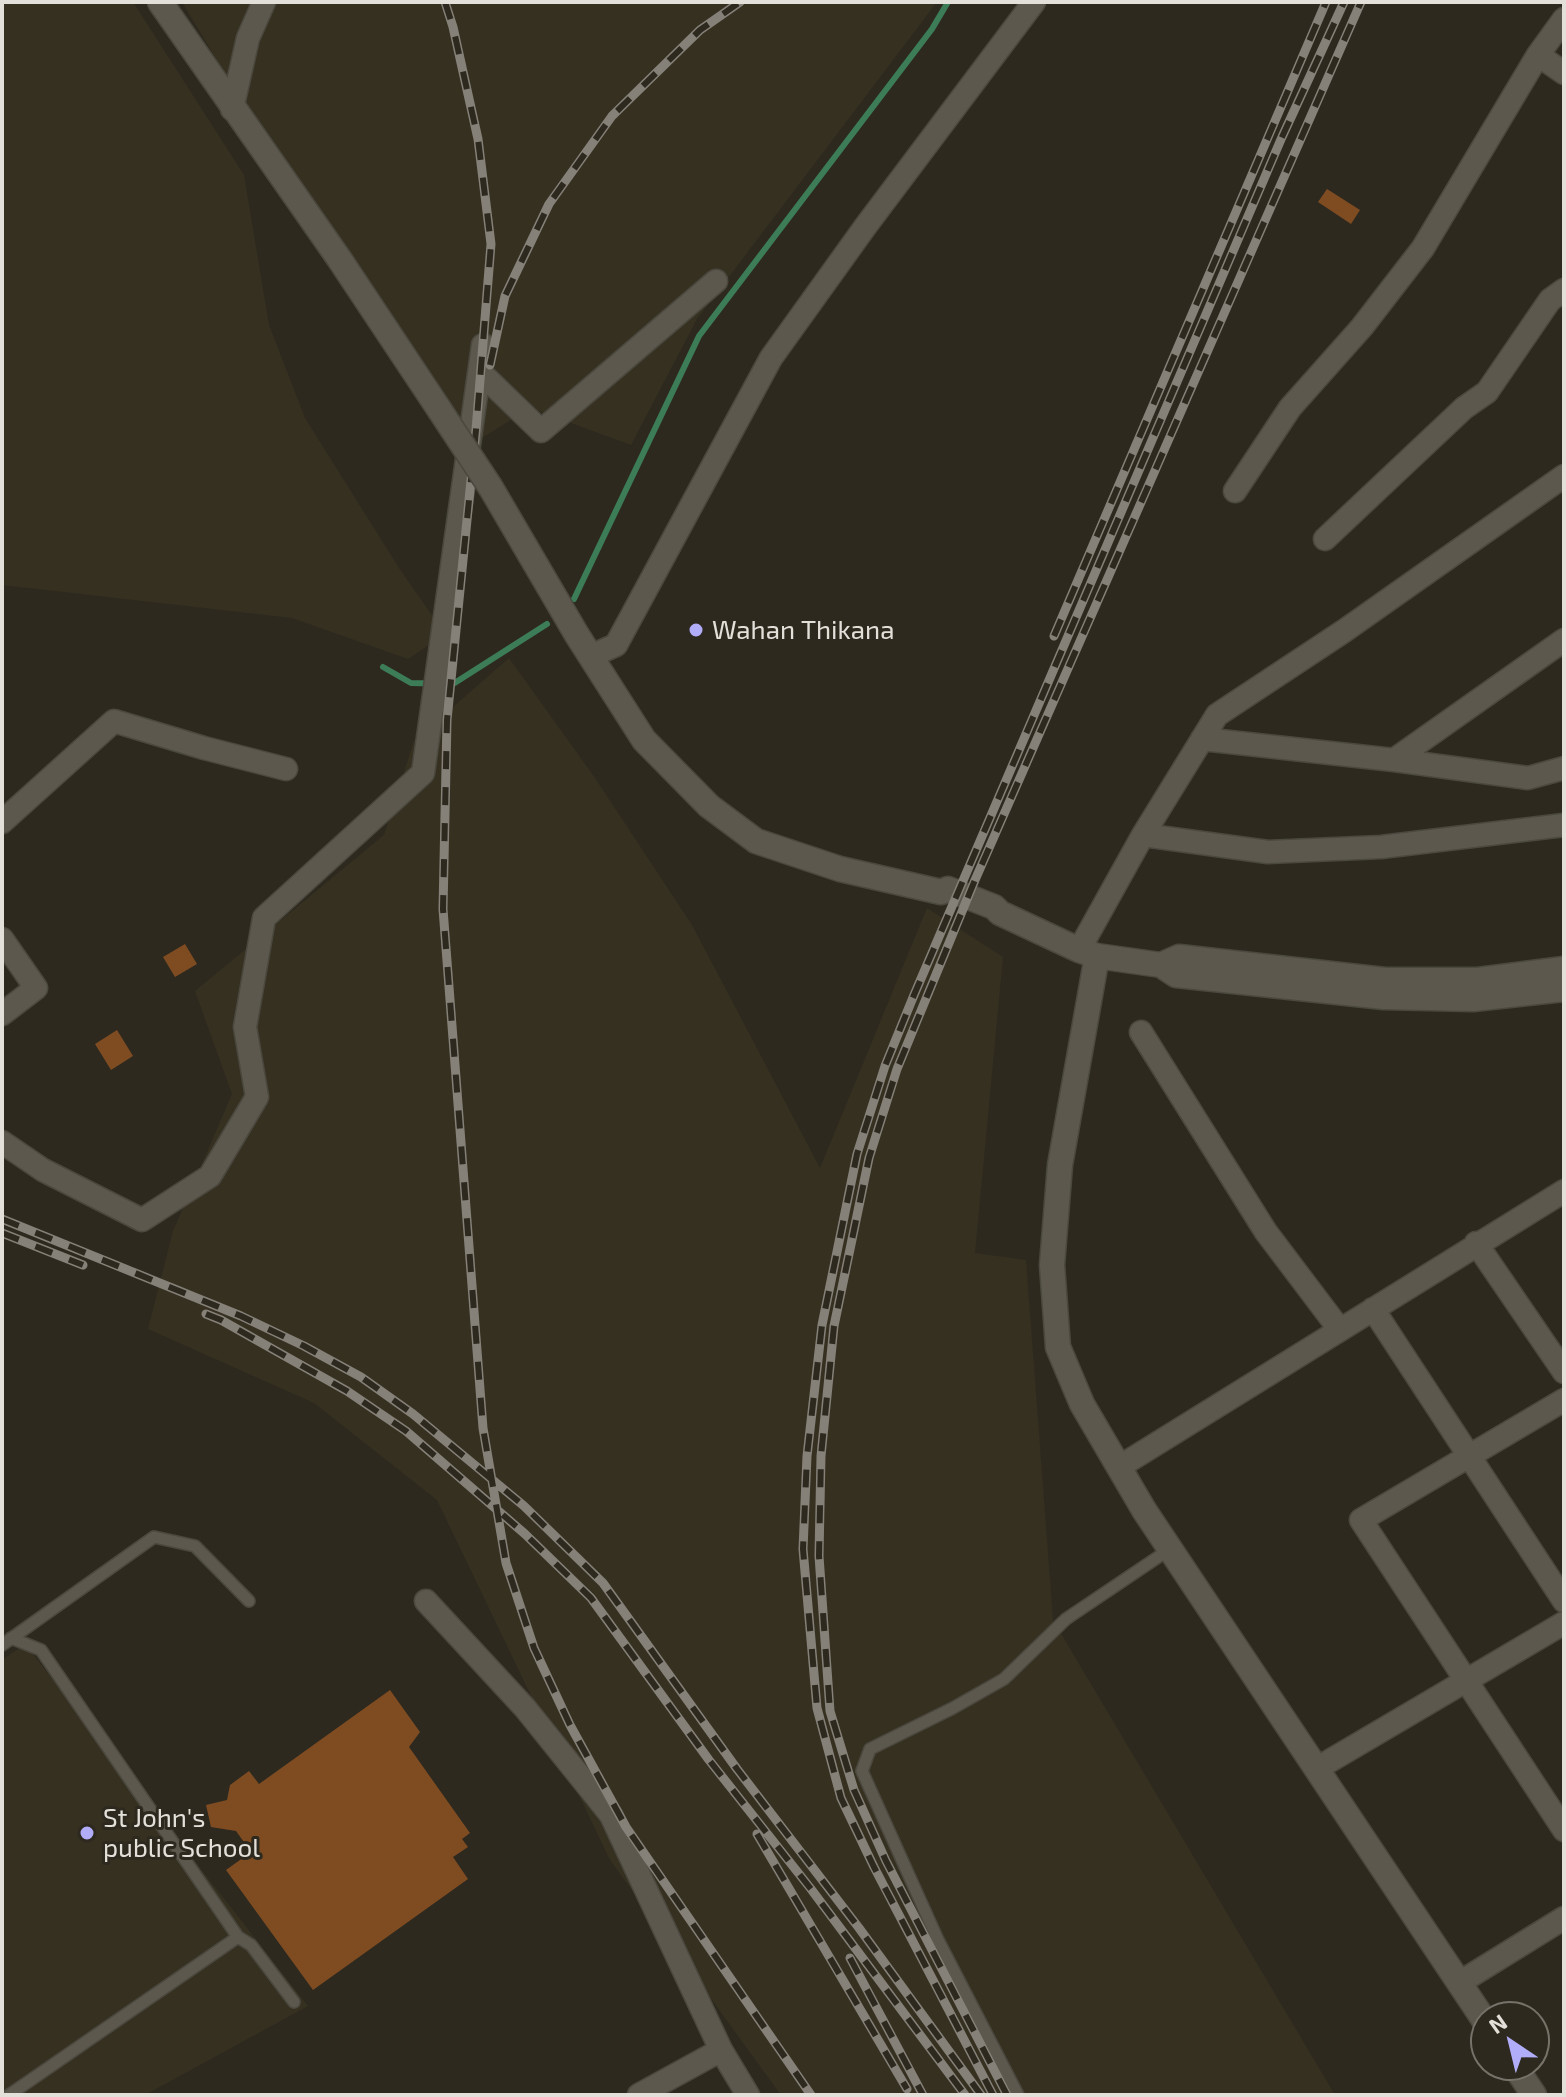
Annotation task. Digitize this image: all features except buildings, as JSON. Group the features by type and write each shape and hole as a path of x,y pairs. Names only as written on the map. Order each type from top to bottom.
{"main road":[{"path":"160,2 340,260 491,488 644,740 709,806 756,841 840,869 941,892 948,889 994,907 1000,913 1088,953 1161,965 1176,975 1384,997 1473,999 1564,989"},
{"path":"1088,953 1060,1165 1052,1265 1058,1347 1082,1404 1170,1549 1471,2001"},
{"path":"1161,965 1179,957 1385,980 1478,980 1564,969"}],"street":[{"path":"232,109 248,38 264,2"},
{"path":"591,656 616,645 771,358 1034,2"},
{"path":"1235,491 1290,408 1362,327 1423,248 1538,55 1564,19"},
{"path":"1538,55 1564,73"},
{"path":"480,372 541,431 716,281"},
{"path":"1325,539 1464,408 1487,392 1550,300 1564,290"},
{"path":"2,1142 43,1170 142,1220 210,1176 257,1097 245,1027 264,918 423,773 483,345"},
{"path":"1088,953 1143,835 1217,715 1344,631 1564,476"},
{"path":"1394,760 1564,640"},
{"path":"2,822 114,721 286,769"},
{"path":"1202,739 1528,778 1564,768"},
{"path":"1143,835 1268,852 1381,847 1564,825"},
{"path":"2,939 36,988 2,1014"},
{"path":"1141,1032 1266,1232 1340,1330"},
{"path":"1119,1467 1564,1191"},
{"path":"1476,1243 1564,1372"},
{"path":"1373,1309 1564,1601"},
{"path":"1564,1400 1361,1520 1564,1830"},
{"path":"426,1601 525,1708 611,1815 721,2050 748,2095"},
{"path":"1316,1769 1564,1623"},
{"path":"1459,1983 1564,1918"},
{"path":"639,2095 721,2050"}],"lane":[{"path":"7,1642 154,1537 195,1546 249,1601"},
{"path":"1018,2095 938,1940 862,1771 870,1749 1004,1679 1066,1619 1170,1549"},
{"path":"7,1642 41,1650 238,1937 251,1945 294,2002"},
{"path":"9,2095 238,1937"}],"shaded area":[{"path":"2,2 133,2 244,175 269,325 305,418 399,568 445,634 408,659 292,618 2,585"},
{"path":"182,2 937,2 697,319 631,445 530,408 477,441 221,67"},
{"path":"509,658 595,778 692,925 820,1168 927,908 1003,957 975,1253 1026,1260 1053,1620 1335,2095 781,2095 610,1860 437,1500 314,1403 148,1329 173,1231 232,1094 195,991 384,835 414,741"},
{"name":"St John's public School","path":"25,1644 308,2006 145,2095 2,2095 2,1660"}],"waterway":[{"path":"574,599 699,336 932,29 948,2"},
{"path":"383,667 411,683 453,684 547,624"}],"railway":[{"path":"445,2 478,139 491,244 447,720 443,909 483,1428 506,1563 534,1648 570,1725 626,1827 811,2095"},
{"path":"490,365 505,296 549,204 612,116 700,30 740,2"},
{"path":"1054,636 1326,2"},
{"path":"993,2095 841,1798 817,1708 803,1549 807,1456 822,1325 857,1154 885,1066 1282,137 1344,2"},
{"path":"1007,2095 886,1861 854,1790 830,1711 819,1556 821,1456 834,1326 869,1158 897,1069 975,880 1361,2"},
{"path":"2,1219 241,1316 361,1377 413,1414 524,1506 603,1583 737,1769 981,2095"},
{"path":"2,1233 83,1265"},
{"path":"206,1314 347,1391 406,1431 525,1534 591,1598 709,1760 811,1889 965,2095"},
{"path":"757,1834 907,2089"},
{"path":"850,1958 923,2095"}],"place":[{"name":"Wahan Thikana","path":"696,630"},
{"name":"St John's public School","path":"87,1833"}]}
